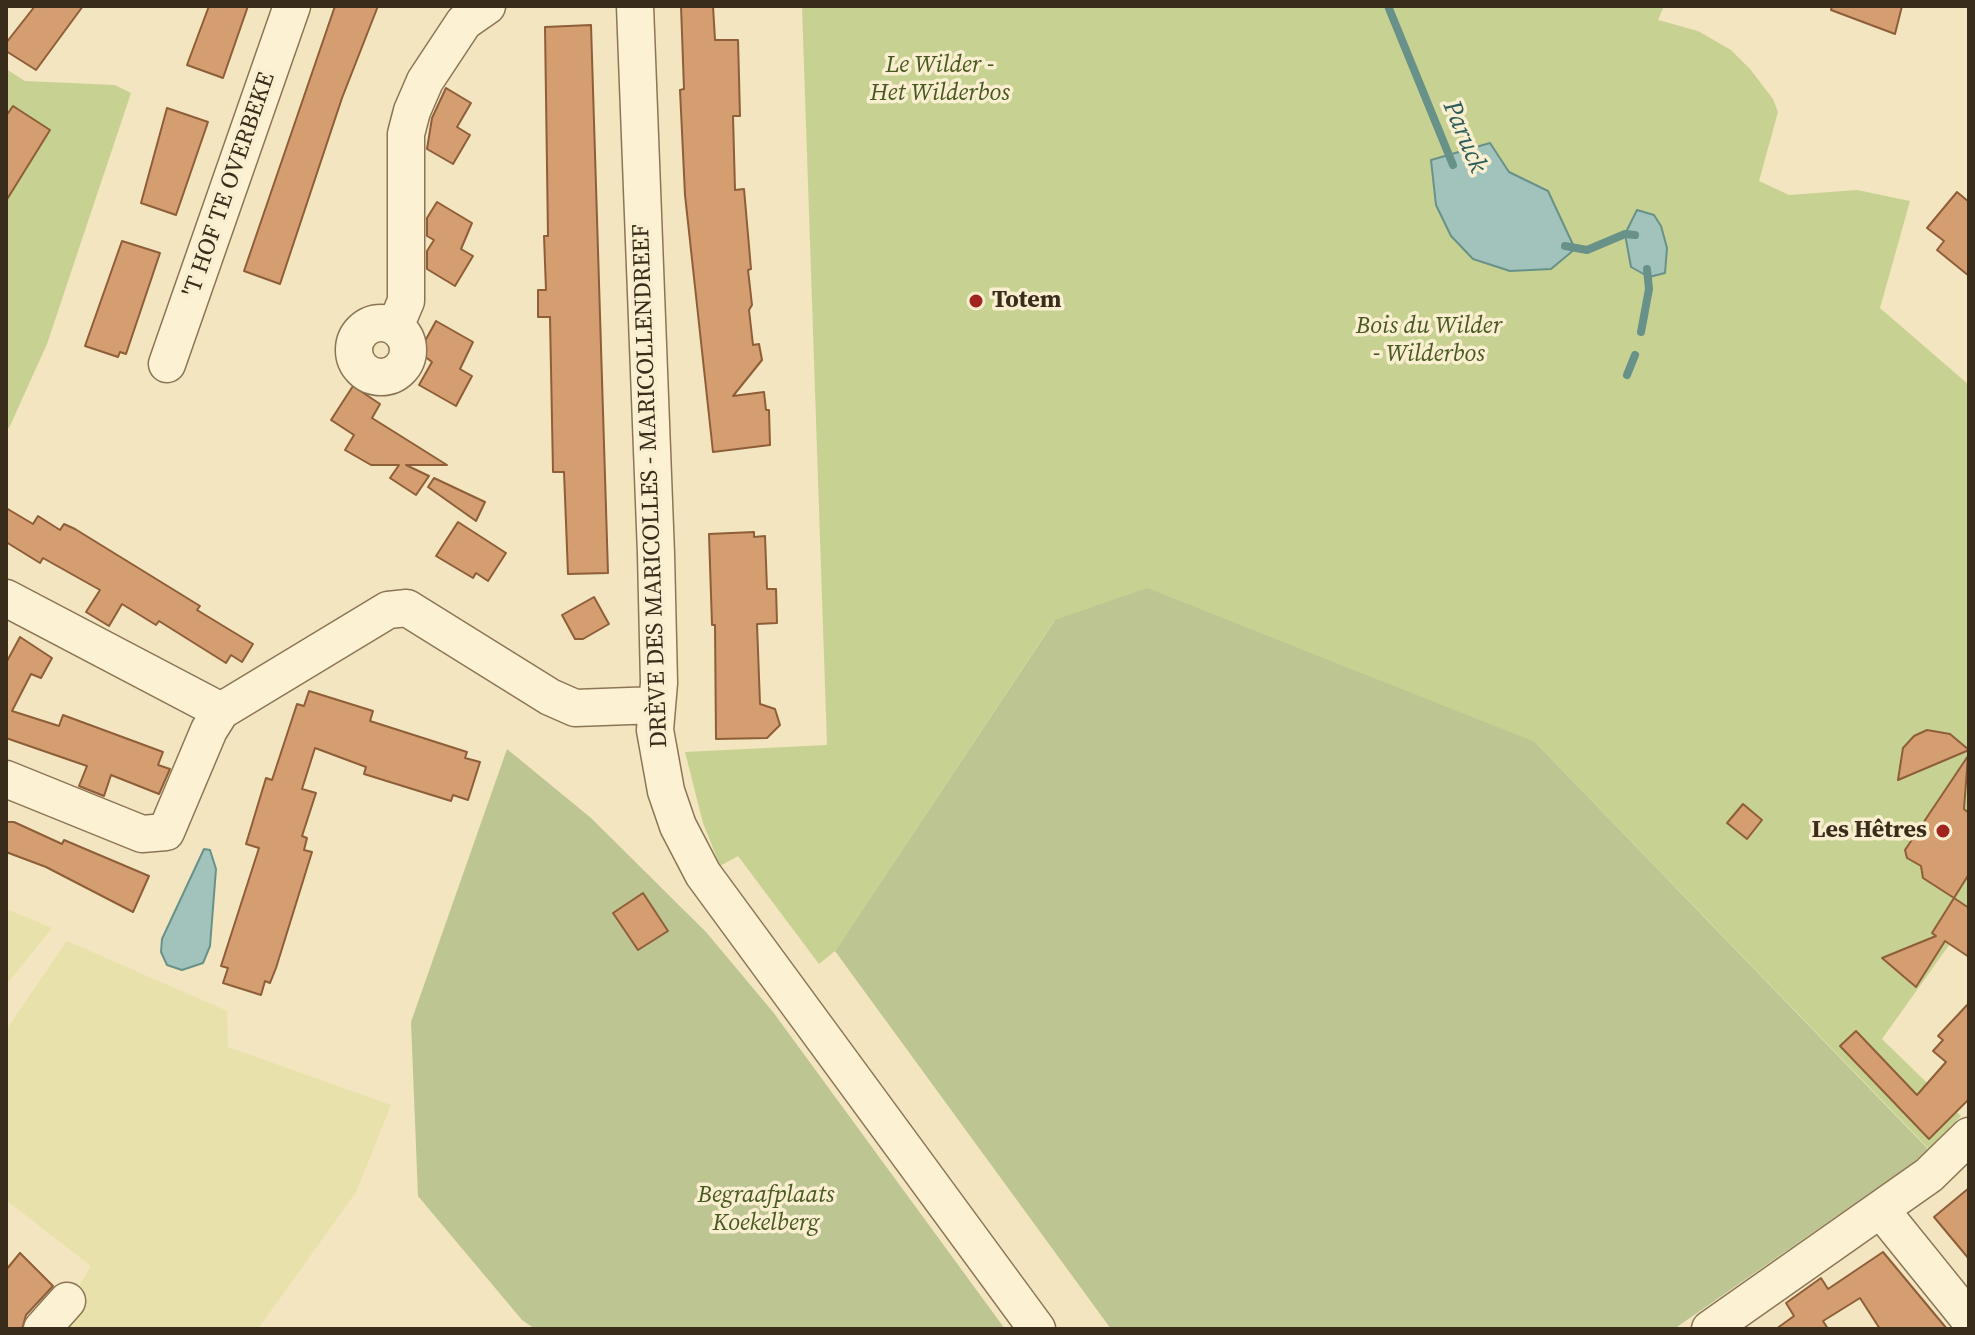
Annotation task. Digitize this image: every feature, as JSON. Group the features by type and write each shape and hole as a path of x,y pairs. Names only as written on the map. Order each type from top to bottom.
{"street":[{"name":"'T HOF TE OVERBEKE","path":"167,364 292,6"},
{"path":"395,327 406,301 406,134 412,111 425,81 464,22 487,6"},
{"name":"DRÈVE DES MARICOLLES - MARICOLLENDREEF","path":"635,6 656,554 655,730 666,791 678,826 703,874 1037,1329"},
{"path":"6,598 221,711"},
{"path":"6,779 142,834 166,832 209,730 221,711 388,610 407,608 550,697 575,708 657,705"},
{"path":"1710,1329 1929,1175 1969,1136"},
{"path":"1881,1210 1969,1319"},
{"path":"42,1329 67,1301"}],"shaded area":[{"path":"6,909 52,928 6,985"},
{"path":"67,941 227,1011 228,1047 391,1105 356,1192 258,1329 54,1329 91,1266 6,1200 6,1030"}],"green space":[{"name":"Bois du Wilder - Wilderbos","path":"802,6 1664,6 1658,20 1698,31 1731,50 1773,99 1778,112 1759,181 1789,195 1857,190 1910,201 1880,308 1969,385 1969,917 1882,1039 1961,1116 1929,1149 1535,742 1054,621 835,951 819,964 738,856 720,866 703,823 685,752 827,745"},
{"path":"6,69 25,81 115,85 131,93 47,344 9,428 6,426"},
{"path":"1147,588 1535,742 1930,1151 1674,1329 1111,1329 835,951 1055,620"},
{"name":"Begraafplaats Koekelberg","path":"507,749 591,818 706,932 773,1012 1005,1329 535,1329 522,1320 418,1196 411,1022"}],"water":[{"path":"1490,143 1509,172 1548,191 1575,249 1551,269 1510,271 1473,259 1451,236 1436,205 1431,160"},
{"path":"1637,210 1654,215 1661,226 1667,248 1665,273 1649,277 1631,267 1625,234"},
{"path":"204,849 210,850 216,869 210,946 203,963 182,970 167,965 161,952 162,939"}],"building":[{"path":"35,6 83,6 36,70 6,51 6,43"},
{"path":"209,6 248,6 223,78 187,65"},
{"path":"335,6 378,6 342,98 280,284 244,271"},
{"path":"681,6 713,6 715,40 738,40 740,116 733,116 735,190 744,189 751,269 748,270 752,305 749,310 753,345 759,344 762,360 733,396 764,392 766,410 769,410 770,445 713,452 685,195 680,90 684,89"},
{"path":"1832,6 1902,6 1895,34 1831,10"},
{"path":"591,25 608,573 568,574 564,472 553,472 550,317 538,317 538,290 546,290 544,236 548,236 545,27"},
{"path":"446,88 471,103 457,127 470,135 453,164 427,149 432,118"},
{"path":"13,106 50,130 6,201 6,116"},
{"path":"167,108 208,122 176,215 141,203"},
{"path":"1957,192 1969,202 1969,276 1937,250 1944,241 1927,228"},
{"path":"437,202 472,223 461,249 473,256 455,286 427,269 427,251 434,240 427,236 427,218"},
{"path":"122,241 160,253 126,354 120,352 118,357 85,346"},
{"path":"436,321 473,342 460,369 472,376 456,406 419,385 432,362 419,352"},
{"path":"353,386 380,404 372,418 447,465 406,465 429,476 416,495 390,478 399,465 371,465 345,450 354,435 331,420"},
{"path":"434,478 485,502 476,521 428,487"},
{"path":"6,508 33,524 38,516 60,530 64,524 75,529 200,606 197,610 253,644 242,662 231,655 226,663 159,621 156,625 122,604 109,626 86,612 100,590 43,558 40,563 6,542"},
{"path":"458,522 506,553 488,581 476,573 473,578 436,556"},
{"path":"754,532 754,537 765,536 767,589 776,589 777,623 757,624 760,704 775,709 780,725 767,738 716,739 715,625 712,625 709,534"},
{"path":"594,597 609,624 583,639 575,639 562,615"},
{"path":"20,637 52,658 41,678 31,674 12,711 59,726 63,715 163,752 158,765 170,769 159,794 111,775 104,796 79,786 87,766 6,738 6,663"},
{"path":"309,691 373,711 370,721 467,752 465,758 480,762 468,800 453,795 451,801 364,774 366,767 315,748 302,789 316,793 302,836 307,838 304,850 312,852 276,968 270,983 265,981 261,995 223,983 228,968 221,966 259,848 246,844 266,778 272,780 297,704 304,706"},
{"path":"1927,730 1950,734 1969,750 1898,780 1903,748 1914,736"},
{"name":"Les Hêtres","path":"1968,756 1964,809 1969,813 1969,874 1954,898 1923,878 1921,866 1907,858 1905,850"},
{"path":"1743,804 1762,820 1747,839 1727,823"},
{"path":"6,822 14,822 62,844 64,840 149,876 133,912 46,867 6,852"},
{"path":"643,893 668,931 638,950 613,913"},
{"path":"1954,898 1969,908 1969,957 1945,941 1916,987 1882,958 1936,936 1932,933"},
{"path":"1969,1003 1969,1099 1929,1139 1840,1046 1856,1031 1917,1095 1946,1062 1933,1051 1943,1040 1938,1036"},
{"path":"1969,1188 1969,1259 1934,1217"},
{"path":"1883,1252 1947,1329 1880,1329 1860,1298 1823,1321 1828,1329 1776,1329 1794,1316 1786,1303 1821,1278 1828,1289"},
{"path":"20,1253 53,1286 26,1315 22,1329 6,1329 6,1270"}],"waterway":[{"name":"Paruck","path":"1388,6 1453,165"},
{"name":"Paruck","path":"1565,246 1587,250 1625,234 1635,235"},
{"name":"Paruck","path":"1641,332 1649,289 1647,269"},
{"name":"Paruck","path":"1627,375 1635,355"}],"place":[{"name":"Totem","path":"976,301"},
{"name":"Les Hêtres","path":"1943,831"}],"park label":[{"name":"Le Wilder - Het Wilderbos","path":"940,80"}]}
